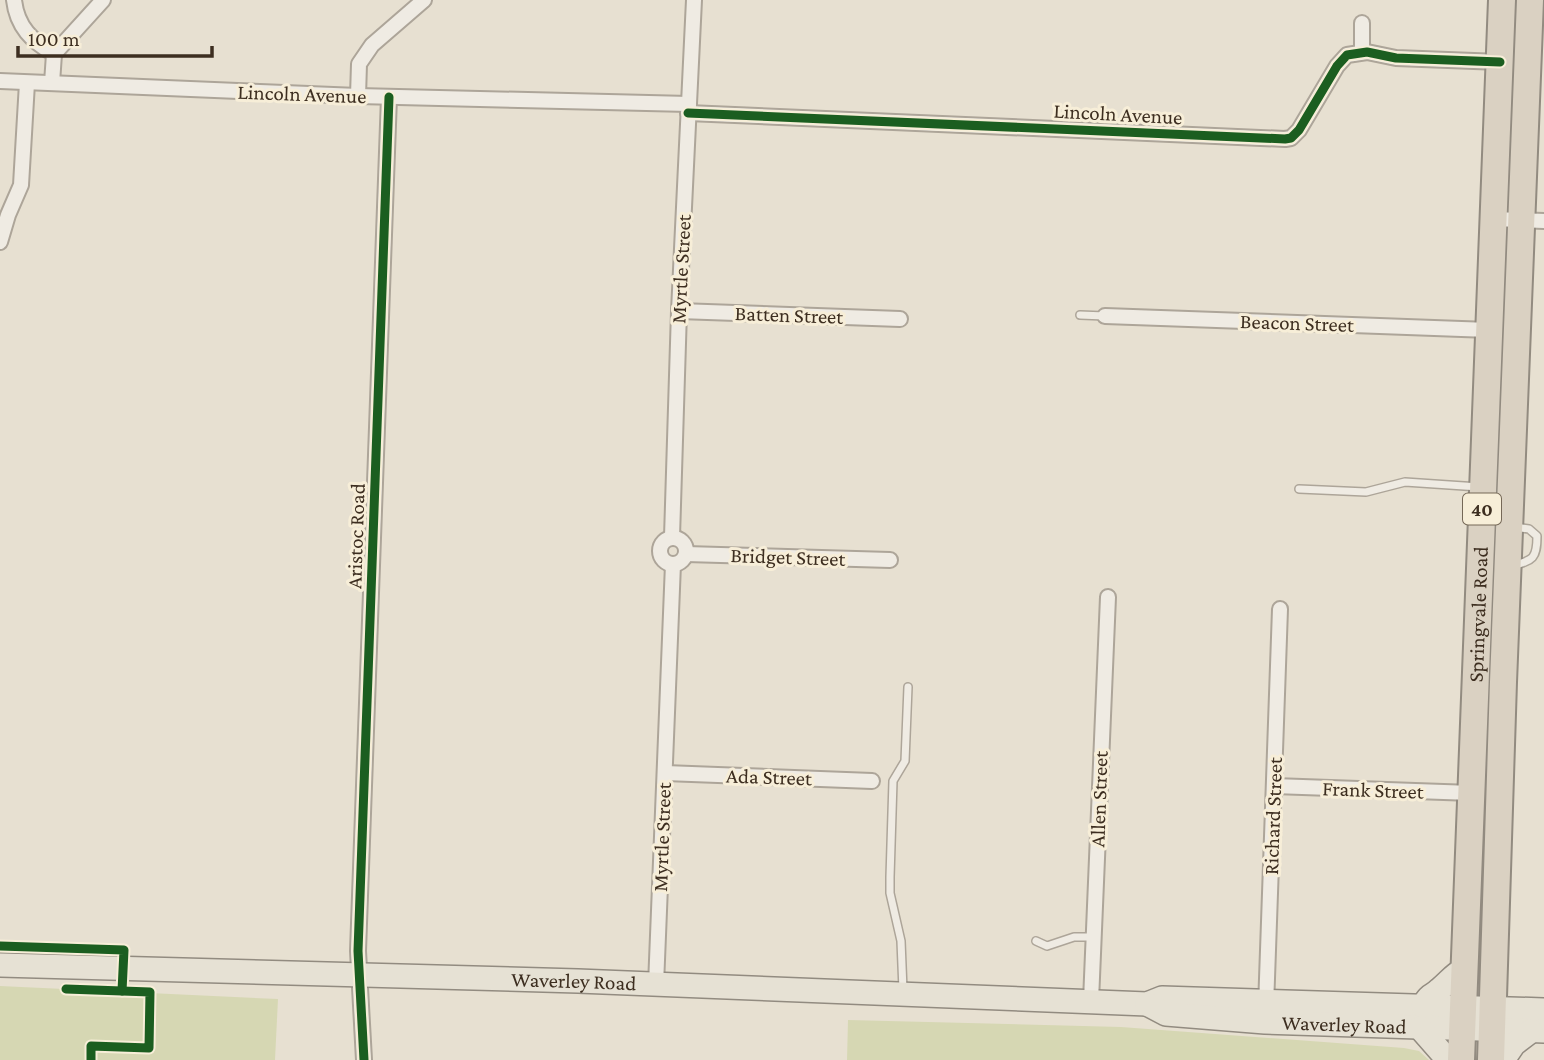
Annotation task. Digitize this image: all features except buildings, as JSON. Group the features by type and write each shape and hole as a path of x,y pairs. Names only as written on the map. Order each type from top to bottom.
{"highway":[{"name":"Springvale Road","path":"1461,1060 1502,0"},
{"name":"Springvale Road","path":"1492,1060 1510,526 1533,221 1534,11"},
{"path":"1476,687 1503,682"}],"main road":[{"name":"Waverley Road","path":"0,965 656,985 1147,1004 1162,998 1266,1011 1537,1020"},
{"path":"1446,1060 1422,1017 1429,995 1439,990 1450,977 1464,970"},
{"path":"1494,972 1514,995 1525,1001 1537,1020 1503,1060"}],"street":[{"path":"14,0 15,10 31,40 54,54"},
{"path":"52,83 54,54 103,0"},
{"path":"358,96 359,64 372,45 424,0"},
{"name":"Myrtle Street","path":"672,537 678,311 694,0"},
{"path":"1362,23 1362,52 1396,58 1500,62"},
{"name":"Lincoln Avenue","path":"0,82 689,108 1285,139 1291,138 1299,130 1341,60 1347,55 1362,52"},
{"path":"0,242 21,185 27,83"},
{"name":"Aristoc Road","path":"364,1060 359,975 389,97"},
{"path":"1494,219 1533,221"},
{"name":"Batten Street","path":"678,311 900,320"},
{"name":"Beacon Street","path":"1105,316 1489,330"},
{"path":"672,537 684,543 686,554 681,562 673,564 664,561 659,551 662,543 672,537"},
{"name":"Bridget Street","path":"686,554 890,560"},
{"name":"Myrtle Street","path":"656,985 673,564"},
{"name":"Allen Street","path":"1091,1001 1108,597"},
{"name":"Richard Street","path":"1266,1011 1280,609"},
{"name":"Ada Street","path":"665,773 872,781"},
{"name":"Frank Street","path":"1274,786 1472,793"}],"lane":[{"path":"1080,315 1105,316"},
{"path":"1299,489 1366,492 1405,482 1483,488"},
{"path":"1508,567 1528,562 1535,555 1540,538 1529,529 1510,526"},
{"path":"1535,555 1544,553"},
{"path":"903,995 901,941 890,894 890,877 893,781 905,761 908,687"},
{"path":"1036,942 1048,946 1074,937 1093,937"}],"green space":[{"path":"0,986 278,999 275,1060 0,1060"},
{"path":"848,1020 1121,1027 1404,1048 1419,1051 1429,1060 847,1060"}],"cycle path":[{"path":"688,113 1285,139 1291,138 1299,130 1337,66 1347,55 1367,52 1396,58 1500,62"},
{"path":"364,1060 358,951 389,97"},
{"path":"0,946 124,950 122,991"},
{"path":"66,989 150,992 149,1048 91,1046 91,1060"}]}
